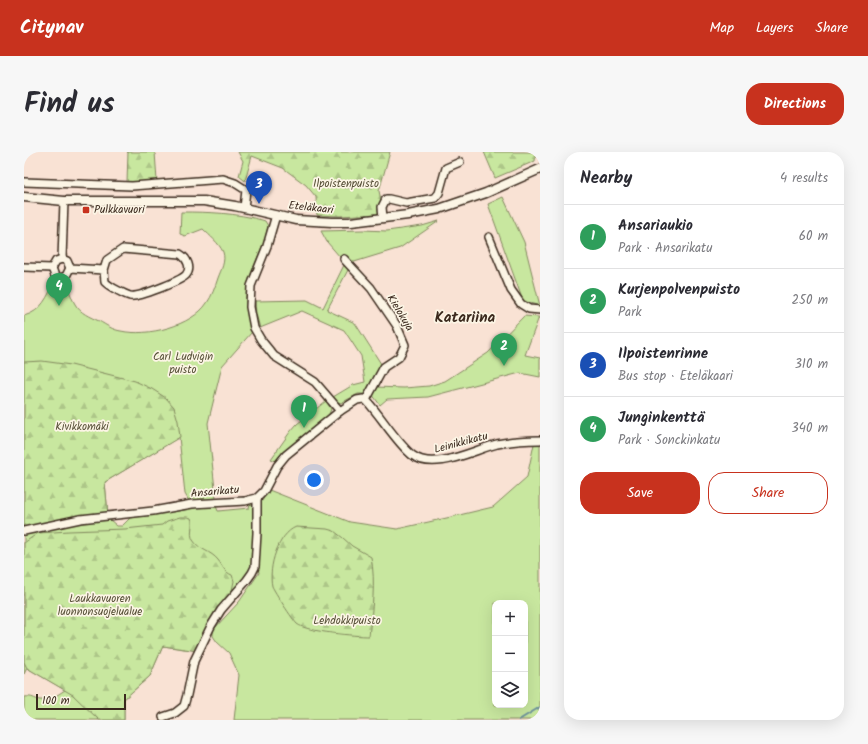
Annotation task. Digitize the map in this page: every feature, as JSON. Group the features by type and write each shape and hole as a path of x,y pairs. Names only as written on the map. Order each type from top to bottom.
{"main road":[{"name":"Eteläkaari","path":"24,198 64,201 197,201 219,203 296,220 332,222 423,213 454,205 504,186 540,169"}],"street":[{"path":"383,218 382,207 386,199 406,203 436,198 439,193 446,168 460,162"},
{"path":"24,182 132,186 223,179 235,182 246,190 244,208"},
{"path":"62,259 64,201"},
{"path":"276,215 267,246 251,286 249,300 254,328 261,340 274,356 315,382 340,411"},
{"path":"489,237 511,290 521,304 529,309 540,310"},
{"path":"123,249 180,254 186,260 188,267 185,276 180,279 145,294 134,296 130,296 107,284 104,278 104,270 107,260 123,249"},
{"path":"62,259 56,261 52,268 53,274 60,278 66,276 70,268"},
{"path":"62,259 68,263 70,268"},
{"name":"Kielokuja","path":"344,259 371,288 397,326 405,345 399,357 384,367 366,400"},
{"path":"24,266 52,268"},
{"path":"70,268 104,270"},
{"path":"163,717 175,713 184,706 188,695 194,662 211,626 221,610 252,573 255,567 257,498 264,491 277,466 286,455 340,411 357,400 366,400"},
{"name":"Leinikkikatu","path":"366,400 406,449 416,458 425,461 440,462 499,444 540,440"},
{"name":"Ansarikatu","path":"24,531 80,519 153,511 192,504 245,501 257,498"}],"green space":[{"path":"128,152 155,152 157,181 127,182"},
{"name":"Ilpoistenpuisto","path":"238,152 390,152 379,191 381,200 379,214 339,216 317,215 316,197 306,185 283,168 252,156 245,181 239,176 243,161"},
{"path":"484,152 536,152 535,161 495,178"},
{"path":"503,197 524,242 540,306 523,301 488,204"},
{"name":"Carl Ludvigin puisto","path":"181,212 232,214 265,221 268,226 263,245 248,283 246,304 252,332 222,366 208,423 216,499 189,501 185,494 179,437 105,482 108,515 24,528 24,316 40,307 55,281 66,281 72,299 82,312 118,330 132,332 156,331 180,324 191,318 207,303 215,288 223,265 224,255 219,246 203,229 185,236 180,234"},
{"path":"439,221 400,248 351,263 343,255 340,257 327,242 321,231 387,231 422,226"},
{"path":"345,263 349,268 327,310 355,323 383,367 366,394 358,394 341,403 333,397 353,385 365,382 361,356 344,330 302,311 260,328 256,314 255,301 307,300 323,308"},
{"path":"524,316 539,317 525,355 540,358 540,377 520,373 428,397 387,399 380,405 372,394 375,387 404,388 429,386 445,381 488,353"},
{"name":"Kivikkomäki","path":"42,361 71,365 135,381 152,389 166,398 174,407 180,437 105,482 108,515 24,528 24,362"},
{"path":"326,401 331,409 328,417 280,455 276,461 271,459 297,424"},
{"name":"Lehdokkipuisto","path":"534,444 540,444 540,720 234,720 239,675 229,653 213,636 213,630 239,602 259,573 257,562 260,504 269,490 350,522 397,529 493,507 527,477"},
{"name":"Laukkavuoren luonnonsuojelualue","path":"255,502 252,561 250,572 199,651 163,646 150,676 124,699 124,720 24,720 24,697 47,700 65,690 27,668 24,674 24,533 79,521 103,519 109,519 117,526 122,526 132,516 184,510 195,507 216,506 218,511 249,508 250,504"},
{"name":"Laukkavuoren luonnonsuojelualue","path":"180,517 191,518 191,535 193,540 198,546 212,554 220,562 225,571 232,575 234,581 230,600 199,651 163,646 150,676 124,699 124,720 99,720 73,695 27,668 24,662 24,543 38,533 125,529 162,525 167,521"},
{"path":"296,527 327,529 334,531 352,546 371,557 373,586 369,636 332,633 302,627 297,624 288,612 272,586 271,578 273,561 279,544 284,536"}],"waterway":[{"path":"519,720 540,707"}],"place":[{"name":"Ilpoistenrinne","path":"259,204"},
{"name":"Pulkkavuori","path":"86,210"},
{"name":"Junginkenttä","path":"59,306"},
{"name":"Kurjenpolvenpuisto","path":"504,366"},
{"name":"Ansariaukio","path":"304,428"}],"district":[{"name":"Katariina","path":"465,318"}]}
